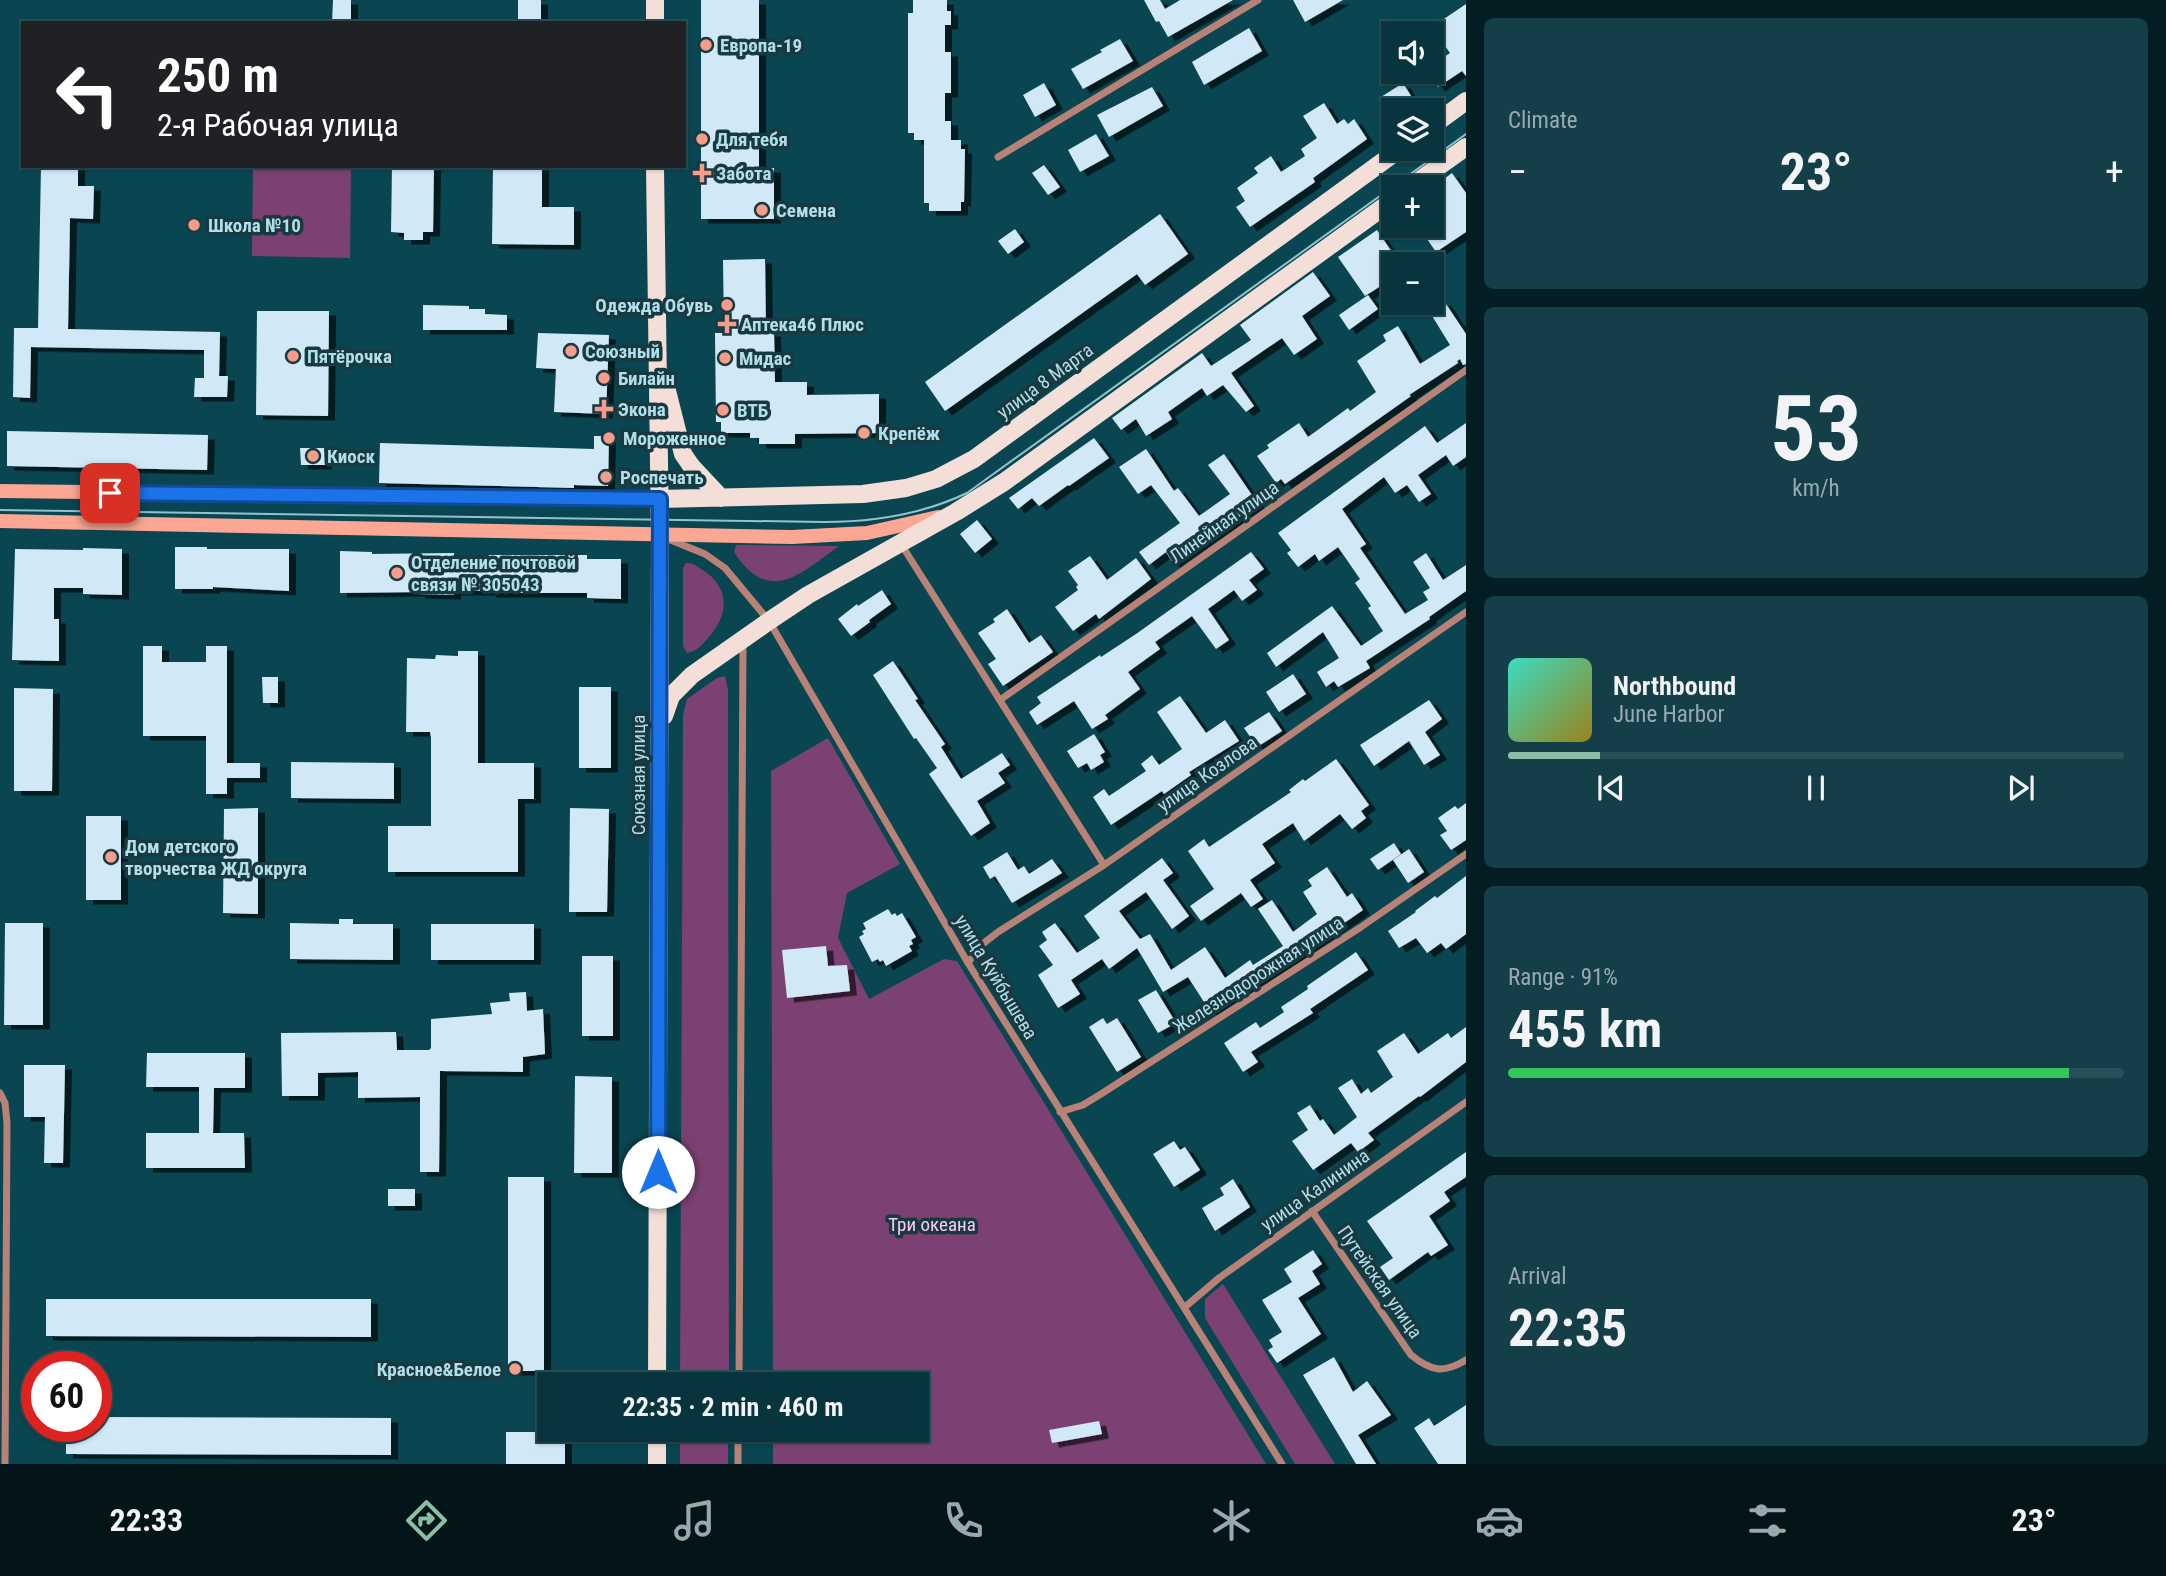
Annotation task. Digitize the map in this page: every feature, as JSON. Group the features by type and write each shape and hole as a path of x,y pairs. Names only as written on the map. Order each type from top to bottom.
{"main road":[{"path":"655,0 655,21"},
{"path":"1444,117 1466,101"},
{"path":"1427,175 1466,147"},
{"name":"улица 8 Марта","path":"660,499 863,494 906,488 936,479 974,459 1384,161"},
{"name":"Союзная улица","path":"655,168 660,499 657,1372"},
{"path":"660,726 671,696 692,675 808,595 956,512 1015,474 1381,209"},
{"path":"657,318 666,390 683,454 721,498"},
{"path":"0,491 660,499"},
{"path":"0,521 792,537 867,533 956,512"},
{"path":"657,1442 657,1464"}],"street":[{"path":"998,157 1258,0"},
{"name":"Линейная улица","path":"1000,700 1466,370"},
{"name":"улица Куйбышева","path":"660,536 705,554 725,568 769,621 968,963 1282,1464"},
{"path":"901,544 1104,865"},
{"name":"улица Козлова","path":"968,963 980,946 998,932 1104,865 1466,612"},
{"path":"739,1372 743,640"},
{"name":"Железнодорожная улица","path":"1060,1112 1083,1105 1101,1094 1361,927 1466,854"},
{"path":"0,1093 5,1103 7,1123 5,1464"},
{"name":"улица Калинина","path":"1185,1307 1219,1278 1466,1102"},
{"name":"Путейская улица","path":"1312,1211 1411,1355 1425,1367 1441,1369 1466,1360"},
{"path":"738,1442 738,1464"}],"green space":[{"path":"253,168 351,168 350,258 252,256"},
{"path":"736,545 839,546 798,574 785,580 772,581 760,578 747,568 734,552"},
{"path":"686,563 711,576 722,592 724,601 715,629 699,648 687,653 683,646 683,568"},
{"path":"725,676 728,690 729,1372 680,1372 683,715 687,699 717,678"},
{"name":"Три океана","path":"828,738 900,864 847,893 838,938 869,999 944,959 957,961 1266,1464 773,1464 773,1442 929,1442 929,1372 773,1372 771,771"},
{"path":"1223,1284 1335,1464 1295,1464 1205,1318 1205,1299"},
{"path":"680,1442 728,1442 728,1464 680,1464"}],"building":[{"path":"333,0 351,0 351,21 332,21"},
{"path":"518,0 541,0 541,21 518,21"},
{"path":"701,0 759,0 759,168 774,168 774,219 701,219"},
{"path":"913,0 947,0 947,11 951,11 951,25 945,25 945,52 951,52 951,93 945,93 945,121 951,121 951,140 961,140 961,149 965,149 964,202 961,202 961,211 929,211 929,203 924,203 924,140 914,140 914,133 908,133 908,13 913,13"},
{"path":"1144,0 1160,0 1165,9 1180,0 1233,0 1168,37"},
{"path":"1293,0 1343,0 1305,22"},
{"path":"1466,4 1466,76 1462,71 1444,83 1444,57 1450,53 1444,44 1444,21 1441,21"},
{"path":"1249,28 1262,51 1204,85 1192,62"},
{"path":"1120,39 1133,61 1083,89 1071,69"},
{"path":"1044,83 1056,105 1035,117 1023,95"},
{"path":"1404,84 1412,98 1382,98"},
{"path":"1152,87 1163,106 1109,137 1097,115"},
{"path":"1324,103 1337,124 1344,119 1348,124 1354,119 1367,139 1313,178 1315,182 1250,227 1236,207 1245,201 1237,188 1258,173 1254,168 1271,156 1281,172 1305,156 1301,149 1317,138 1303,116"},
{"path":"1096,134 1109,156 1080,172 1068,150"},
{"path":"1044,165 1060,187 1048,195 1032,173"},
{"path":"41,168 78,168 78,186 94,186 93,219 70,218 68,329 220,332 219,376 228,376 227,397 194,397 195,378 204,378 204,350 31,347 30,398 13,397 14,328 38,328"},
{"path":"392,168 434,168 433,232 423,232 423,240 404,240 404,233 391,232"},
{"path":"493,168 542,168 542,207 574,207 574,245 492,244"},
{"path":"1452,173 1466,193 1466,232 1436,252 1426,238 1444,238 1444,179"},
{"path":"1160,214 1188,254 1145,285 1137,274 945,411 925,382"},
{"path":"1015,229 1024,242 1008,254 998,241"},
{"path":"1377,230 1392,252 1381,252 1381,286 1365,296 1338,257"},
{"path":"765,259 766,332 774,332 775,382 807,382 807,395 879,394 879,433 795,434 795,444 759,444 759,438 750,438 750,433 721,433 721,422 716,422 715,333 724,333 723,260"},
{"path":"1313,272 1330,296 1302,316 1317,339 1294,355 1282,338 1231,373 1254,406 1246,412 1223,385 1207,396 1202,388 1168,412 1172,419 1146,436 1136,419 1121,430 1112,418 1202,353 1211,366 1251,340 1240,325"},
{"path":"1368,295 1378,309 1349,330 1339,315"},
{"path":"1444,301 1466,334 1466,364 1463,365 1460,359 1285,484 1281,479 1276,483 1257,456 1269,448 1267,445 1299,423 1308,437 1348,408 1350,411 1376,392 1357,361 1386,341 1383,335 1398,326 1420,364 1450,345 1431,315 1444,315"},
{"path":"423,305 469,306 469,309 485,309 485,314 507,315 507,330 423,330"},
{"name":"Пятёрочка","path":"257,311 329,311 328,416 256,415"},
{"path":"538,333 609,335 606,414 554,412 556,369 536,368"},
{"path":"1466,423 1466,457 1453,466 1446,455 1418,475 1431,494 1419,502 1407,485 1395,493 1384,477 1342,509 1366,544 1360,548 1405,614 1428,600 1423,592 1430,588 1413,562 1426,553 1443,580 1466,565 1466,591 1429,617 1430,619 1366,661 1370,668 1338,687 1334,681 1326,687 1317,672 1339,658 1323,632 1276,667 1267,653 1332,606 1361,646 1383,631 1368,608 1371,606 1355,583 1360,579 1338,547 1319,561 1315,554 1298,567 1287,553 1291,550 1278,533 1425,426 1437,443"},
{"path":"7,431 208,435 207,470 7,466"},
{"path":"594,436 609,436 608,486 574,485 574,488 379,483 380,443 594,449"},
{"path":"1094,438 1109,458 1039,506 1032,498 1018,509 1009,498"},
{"name":"Киоск","path":"300,448 324,448 325,465 301,465"},
{"path":"1146,449 1174,491 1178,488 1199,516 1230,494 1208,465 1224,454 1258,504 1173,563 1166,552 1149,565 1139,552 1180,523 1151,485 1138,494 1119,467"},
{"path":"977,520 992,539 975,553 960,534"},
{"path":"175,547 289,549 289,591 213,587 175,589"},
{"path":"15,549 122,549 122,595 83,594 83,588 54,588 54,619 59,619 59,661 12,660"},
{"path":"340,551 372,554 454,553 454,558 489,559 489,555 587,555 587,559 621,559 621,599 587,598 587,593 340,593"},
{"path":"1251,552 1264,569 1249,580 1257,590 1242,601 1234,590 1208,609 1229,640 1216,649 1192,616 1155,642 1160,649 1128,672 1140,689 1105,715 1108,719 1092,729 1074,701 1037,725 1029,712 1041,703 1037,697 1136,634"},
{"path":"1090,556 1107,580 1136,558 1151,579 1099,619 1096,614 1073,631 1055,607 1078,590 1078,585 1068,571"},
{"path":"882,590 891,604 851,636 838,619"},
{"path":"1007,609 1029,643 1041,635 1053,652 1003,686 988,664 996,659 978,633 995,622 993,619"},
{"path":"143,646 162,646 162,662 206,662 206,646 227,646 227,763 260,763 260,778 227,778 227,794 206,794 206,736 143,736"},
{"path":"458,651 478,651 478,763 534,763 534,799 518,799 518,872 388,872 388,826 431,826 431,737 430,732 406,732 407,658 458,656"},
{"path":"893,661 945,744 941,747 961,779 1002,753 1010,765 998,773 1005,783 977,801 990,823 971,836 929,774 937,768 916,738 914,739 873,675"},
{"path":"1293,674 1306,694 1279,712 1266,692"},
{"path":"262,677 278,677 278,703 263,703"},
{"path":"579,687 611,687 611,768 579,768"},
{"path":"14,688 53,689 52,791 14,791"},
{"path":"1180,696 1206,733 1225,720 1239,741 1189,772 1191,775 1164,794 1162,791 1111,825 1093,797 1104,789 1109,796 1146,771 1141,764 1152,755 1159,765 1182,749 1157,712"},
{"path":"1429,700 1442,719 1425,732 1440,755 1424,765 1409,741 1374,766 1360,745"},
{"path":"1269,712 1282,731 1257,747 1244,728"},
{"path":"1094,734 1105,752 1100,755 1104,762 1091,770 1087,763 1078,768 1067,751"},
{"path":"1336,759 1369,805 1361,811 1366,818 1352,829 1340,814 1304,841 1293,823 1262,844 1275,863 1250,880 1263,899 1251,907 1241,893 1201,921 1190,906 1214,889 1188,851 1204,839 1209,847 1291,792 1289,790 1303,779 1305,781"},
{"path":"291,762 394,763 394,799 291,798"},
{"path":"1466,803 1466,840 1451,850 1440,835 1447,831 1438,818 1455,806 1458,809"},
{"path":"258,808 258,914 223,913 224,809"},
{"path":"570,808 609,809 607,912 569,912"},
{"path":"86,816 121,816 121,900 86,900"},
{"path":"1394,843 1401,854 1378,870 1370,859"},
{"path":"1409,849 1424,872 1408,883 1393,860"},
{"path":"1007,852 1018,870 1024,866 1029,874 1052,859 1062,873 1012,903 995,876 990,879 983,867"},
{"path":"1162,858 1173,873 1163,880 1189,916 1172,929 1146,892 1119,911 1140,939 1150,934 1171,970 1205,947 1225,978 1250,960 1253,965 1283,946 1258,909 1272,900 1293,932 1317,914 1303,892 1312,886 1308,880 1327,867 1347,897 1352,893 1363,910 1263,979 1265,981 1211,1013 1188,977 1163,992 1137,948 1109,969 1102,959 1071,980 1080,994 1058,1008 1038,975 1053,965 1039,946 1047,940 1042,932 1055,923 1077,953 1100,938 1084,916"},
{"path":"1466,876 1466,934 1446,949 1441,943 1427,953 1416,938 1399,948 1388,931"},
{"path":"888,909 892,915 902,913 916,937 911,940 913,944 909,946 912,951 886,966 883,960 872,962 859,937 866,929 863,923"},
{"path":"339,919 353,919 353,924 393,924 393,960 290,959 290,923 339,924"},
{"path":"5,923 43,923 43,1025 4,1025"},
{"path":"431,924 534,924 534,960 431,960"},
{"path":"826,946 828,966 847,965 850,991 787,998 782,950"},
{"path":"1356,952 1368,970 1310,1009 1313,1013 1251,1052 1258,1062 1243,1072 1224,1043 1256,1022 1260,1028 1284,1012 1281,1007"},
{"path":"582,956 613,956 613,1036 582,1036"},
{"path":"1156,990 1176,1023 1158,1033 1138,1000"},
{"path":"526,992 527,1011 543,1009 545,1054 523,1057 523,1072 440,1071 439,1172 420,1172 420,1097 358,1098 358,1072 318,1073 318,1096 282,1096 281,1033 396,1032 397,1050 429,1050 431,1019 492,1014 490,1003 510,1001 509,993"},
{"path":"1103,1018 1107,1024 1117,1018 1141,1057 1117,1072 1089,1027"},
{"path":"1466,1027 1466,1062 1368,1133 1374,1140 1358,1152 1351,1143 1313,1170 1292,1141 1308,1130 1297,1113 1310,1105 1320,1121 1323,1119 1334,1135 1357,1117 1338,1088 1352,1079 1361,1094 1368,1088 1371,1093 1393,1077 1377,1051 1404,1033 1418,1054 1448,1033 1451,1038"},
{"path":"147,1053 245,1053 245,1088 214,1088 213,1133 244,1133 245,1168 146,1168 146,1133 199,1133 199,1087 146,1087"},
{"path":"24,1065 65,1065 63,1163 44,1163 45,1117 24,1117"},
{"path":"575,1076 612,1077 612,1173 574,1173"},
{"path":"1174,1141 1180,1150 1185,1147 1200,1170 1174,1187 1153,1154"},
{"path":"1466,1152 1466,1177 1444,1192 1450,1201 1429,1216 1448,1245 1431,1256 1428,1252 1389,1280 1380,1267 1393,1258 1367,1221"},
{"path":"508,1177 544,1177 544,1371 508,1371"},
{"path":"1233,1179 1250,1207 1215,1231 1202,1208 1224,1195 1220,1188"},
{"path":"388,1189 415,1189 415,1206 388,1206"},
{"path":"1313,1250 1322,1264 1312,1271 1320,1284 1298,1298 1321,1334 1277,1363 1268,1350 1273,1347 1269,1340 1282,1332 1262,1300 1292,1282 1284,1269"},
{"path":"46,1299 371,1299 371,1337 46,1336"},
{"path":"1334,1357 1353,1392 1367,1381 1391,1415 1358,1435 1376,1464 1356,1464 1303,1375"},
{"path":"1466,1405 1466,1464 1438,1464 1414,1428 1429,1418 1434,1426"},
{"path":"112,1417 391,1418 391,1455 66,1454 66,1442 112,1442"},
{"path":"1099,1421 1102,1434 1052,1443 1049,1430"},
{"path":"506,1432 537,1432 537,1442 565,1442 565,1464 506,1464"}],"tram line":[{"path":"0,510 824,522 861,521 915,512 967,493 1466,134"}],"place":[{"name":"Европа-19","path":"706,45"},
{"name":"Для тебя","path":"702,139"},
{"name":"Забота","path":"702,173"},
{"name":"Семена","path":"762,210"},
{"name":"Школа №10","path":"194,225"},
{"name":"Одежда Обувь","path":"727,305"},
{"name":"Аптека46 Плюс","path":"727,324"},
{"name":"Союзный","path":"571,351"},
{"name":"Пятёрочка","path":"293,356"},
{"name":"Мидас","path":"725,358"},
{"name":"Билайн","path":"604,378"},
{"name":"Экона","path":"604,409"},
{"name":"ВТБ","path":"723,410"},
{"name":"Крепёж","path":"864,433"},
{"name":"Мороженное","path":"609,438"},
{"name":"Киоск","path":"313,456"},
{"name":"Роспечать","path":"606,477"},
{"name":"Отделение почтовой связи № 305043","path":"397,573"},
{"name":"Дом детского творчества ЖД округа","path":"111,857"},
{"name":"Красное&Белое","path":"515,1369"}],"route":[{"path":"110,493 660,499 658,1172"}]}
